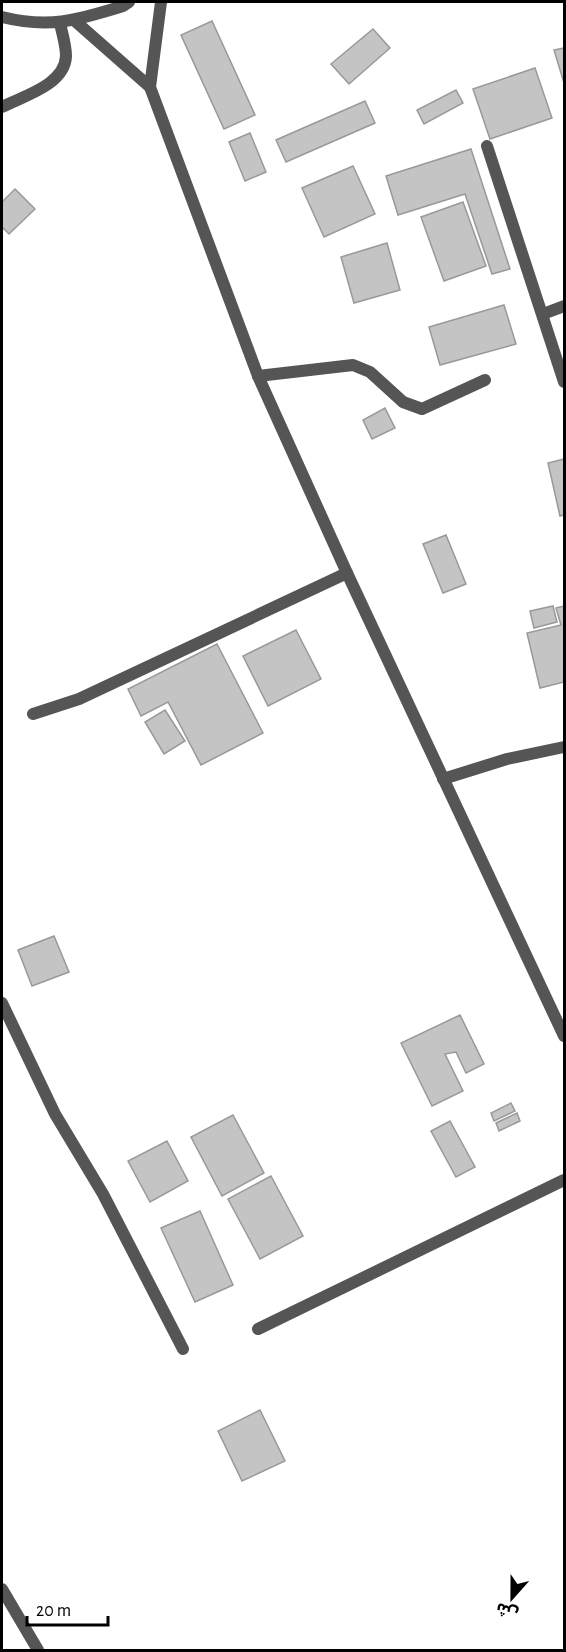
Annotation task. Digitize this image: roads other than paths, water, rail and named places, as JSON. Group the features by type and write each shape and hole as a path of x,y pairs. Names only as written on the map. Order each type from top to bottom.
{"street":[{"path":"2,17 20,22 60,23 75,21 129,2"},
{"path":"161,2 150,87 258,376 347,573 564,1036"},
{"path":"75,21 150,87"},
{"path":"2,107 48,84 58,75 66,57 60,23"},
{"path":"487,146 564,382"},
{"path":"543,314 564,306"},
{"path":"258,376 353,365 370,372 403,402 422,409 484,380"},
{"path":"33,714 79,699 347,573"},
{"path":"443,779 507,759 564,747"},
{"path":"2,1003 55,1114 103,1194 183,1349"},
{"path":"258,1329 564,1180"},
{"path":"2,1589 36,1650"}]}
